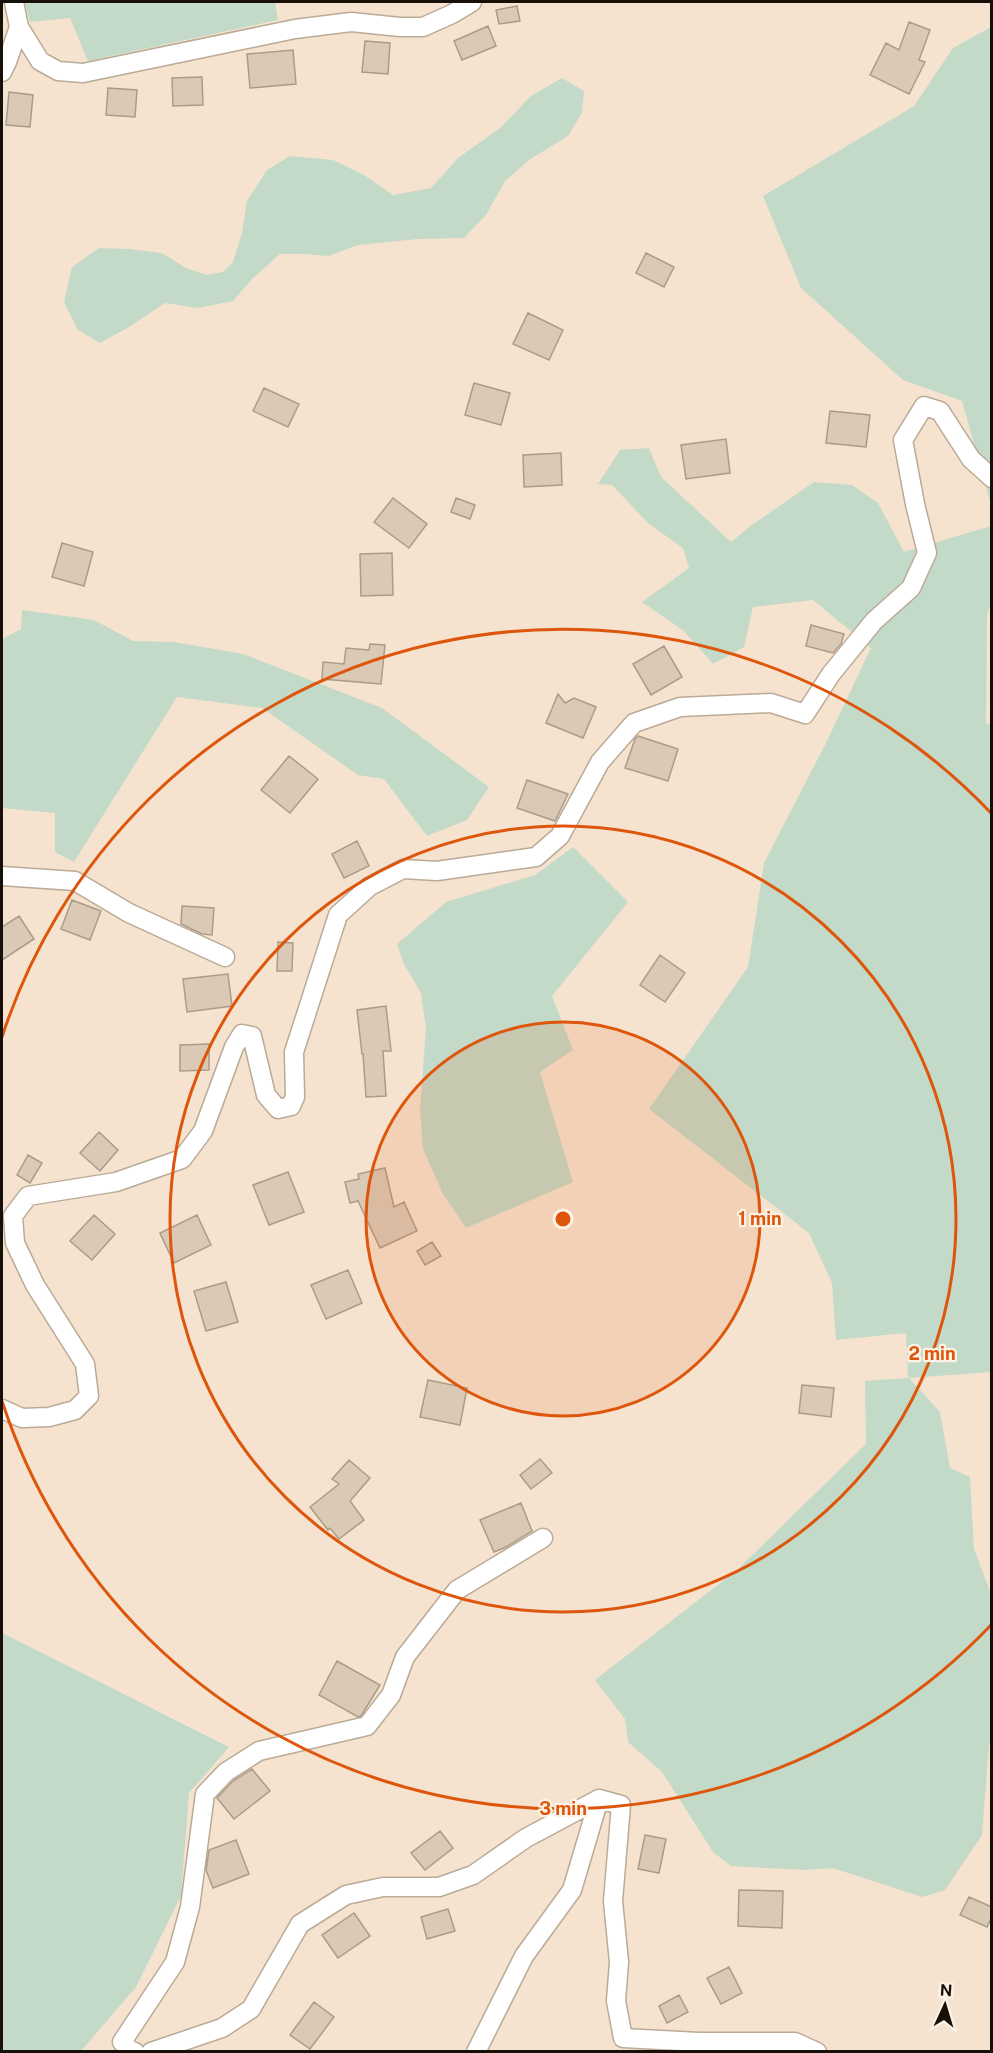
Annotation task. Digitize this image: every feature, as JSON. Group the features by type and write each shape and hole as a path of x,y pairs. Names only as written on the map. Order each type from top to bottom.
{"street":[{"path":"14,2 19,27 40,61 58,71 83,73 295,29 351,22 423,27 472,2"},
{"path":"2,72 8,62 19,27"},
{"path":"2,1409 22,1418 49,1417 75,1410 89,1396 85,1364 35,1285 15,1243 13,1216 28,1196 116,1182 182,1159 203,1131 234,1047 242,1034 252,1036 266,1095 278,1109 291,1106 295,1097 294,1052 338,915 370,886 403,869 437,871 536,857 560,836 600,762 634,723 680,707 771,703 805,714 831,674 874,621 911,588 927,553 903,440 924,406 940,411 971,459 992,478"},
{"path":"2,876 75,881 129,913 225,957"},
{"path":"135,2052 122,2042 175,1962 190,1908 205,1794 226,1772 259,1751 367,1726 391,1695 405,1657 457,1590 543,1538"},
{"path":"476,2052 524,1956 572,1890 599,1799"},
{"path":"151,2052 222,2028 251,2009 300,1924 346,1895 383,1887 439,1887 473,1875 526,1838 599,1799 621,1805 613,1901 619,1962 616,2001 623,2038 699,2042 795,2042 817,2052"}],"green space":[{"path":"25,2 275,2 278,20 88,61 70,18 30,22"},
{"path":"991,27 991,505 962,401 903,380 801,288 763,196 914,106 953,48"},
{"path":"562,78 584,91 582,113 568,136 529,160 505,181 486,215 464,238 418,239 358,245 328,256 280,254 251,280 233,301 198,308 165,303 100,343 78,330 64,302 72,267 99,248 162,253 186,268 207,275 223,272 233,262 242,233 247,201 267,170 290,156 333,160 364,175 393,195 431,188 458,158 500,128 531,96"},
{"path":"649,448 661,477 731,542 814,482 852,485 878,503 904,552 991,526 992,601 987,614 986,724 992,725 991,1372 909,1378 940,1412 950,1468 970,1477 974,1549 991,1594 992,1739 989,1745 982,1835 945,1890 922,1897 833,1868 805,1870 731,1866 713,1852 662,1772 628,1742 625,1719 595,1680 737,1570 866,1444 865,1381 908,1378 906,1333 836,1340 832,1283 809,1233 649,1109 748,967 764,863 826,743 871,648 813,600 753,607 744,647 713,664 684,631 642,602 689,568 683,548 649,524 612,485 598,484 620,450"},
{"path":"22,610 94,620 133,641 174,642 243,654 382,708 489,787 467,820 427,836 384,779 358,775 262,708 177,697 74,862 55,852 55,813 2,808 2,639 21,629"},
{"path":"573,847 628,902 552,996 573,1050 540,1072 573,1182 466,1228 443,1194 423,1149 420,1110 426,1028 421,993 404,964 397,944 446,902 535,875"},
{"path":"2,1633 229,1747 189,1793 181,1896 136,1987 81,2051 2,2051"}],"building":[{"path":"517,6 520,21 499,24 496,10"},
{"path":"909,22 930,30 919,60 925,62 909,94 870,75 886,43 899,50"},
{"path":"488,26 496,46 462,60 454,41"},
{"path":"365,41 390,43 388,74 362,72"},
{"path":"293,50 296,84 250,88 247,54"},
{"path":"202,77 203,105 173,106 172,78"},
{"path":"108,88 137,90 135,117 106,115"},
{"path":"9,92 33,95 30,127 6,125"},
{"path":"646,253 674,267 664,287 636,273"},
{"path":"528,313 563,330 549,360 513,344"},
{"path":"474,383 510,393 501,425 465,415"},
{"path":"264,388 299,404 288,427 253,411"},
{"path":"830,411 870,415 866,447 826,443"},
{"path":"726,439 730,473 686,479 681,445"},
{"path":"561,453 562,485 524,487 523,455"},
{"path":"393,498 427,524 409,548 374,522"},
{"path":"456,498 475,505 470,519 451,512"},
{"path":"62,543 93,552 84,586 52,577"},
{"path":"392,553 393,595 361,596 360,554"},
{"path":"811,625 844,634 841,644 833,653 806,646"},
{"path":"370,644 385,645 381,684 322,679 323,662 344,664 346,648 369,650"},
{"path":"664,646 682,677 651,695 633,664"},
{"path":"558,694 565,703 574,698 596,707 583,738 546,723"},
{"path":"638,736 678,749 668,781 625,768"},
{"path":"289,756 318,779 290,813 261,790"},
{"path":"527,780 568,794 555,821 517,808"},
{"path":"357,841 369,866 344,878 332,854"},
{"path":"72,900 101,911 90,940 61,929"},
{"path":"182,906 214,908 212,935 202,934 181,924"},
{"path":"19,916 34,939 2,960 2,927"},
{"path":"278,942 293,943 292,971 277,971"},
{"path":"660,955 685,973 665,1002 640,985"},
{"path":"228,974 232,1006 187,1012 183,979"},
{"path":"386,1006 391,1051 383,1051 386,1096 366,1097 357,1010"},
{"path":"209,1044 209,1070 180,1071 180,1045"},
{"path":"99,1132 118,1150 100,1171 80,1153"},
{"path":"28,1155 42,1163 30,1183 17,1175"},
{"path":"385,1168 394,1207 404,1202 417,1231 380,1248 358,1201 350,1203 345,1182 359,1179 358,1174"},
{"path":"288,1172 304,1212 269,1225 253,1185"},
{"path":"94,1215 115,1234 92,1260 70,1241"},
{"path":"197,1215 211,1245 174,1263 160,1233"},
{"path":"432,1242 441,1256 425,1265 417,1251"},
{"path":"348,1270 362,1303 326,1319 311,1285"},
{"path":"226,1282 238,1322 206,1331 194,1291"},
{"path":"428,1380 467,1388 460,1425 420,1417"},
{"path":"802,1385 834,1388 831,1417 799,1413"},
{"path":"540,1459 552,1473 531,1489 520,1475"},
{"path":"349,1460 370,1478 350,1501 364,1520 339,1539 330,1528 328,1530 310,1507 339,1484 332,1479"},
{"path":"521,1503 532,1531 494,1552 480,1520"},
{"path":"337,1661 380,1685 361,1716 358,1717 319,1695"},
{"path":"252,1769 270,1791 234,1819 217,1798 233,1781"},
{"path":"440,1831 453,1848 425,1870 411,1853"},
{"path":"645,1835 666,1839 659,1873 638,1869"},
{"path":"236,1840 249,1874 213,1888 206,1870 209,1850"},
{"path":"739,1890 783,1891 782,1928 738,1926"},
{"path":"969,1897 992,1907 992,1917 987,1927 960,1915"},
{"path":"448,1909 455,1931 427,1939 421,1917"},
{"path":"354,1913 370,1936 338,1958 322,1935"},
{"path":"729,1967 742,1993 721,2004 707,1978"},
{"path":"679,1995 688,2012 667,2023 659,2006"},
{"path":"314,2002 334,2017 310,2049 290,2035"}]}
